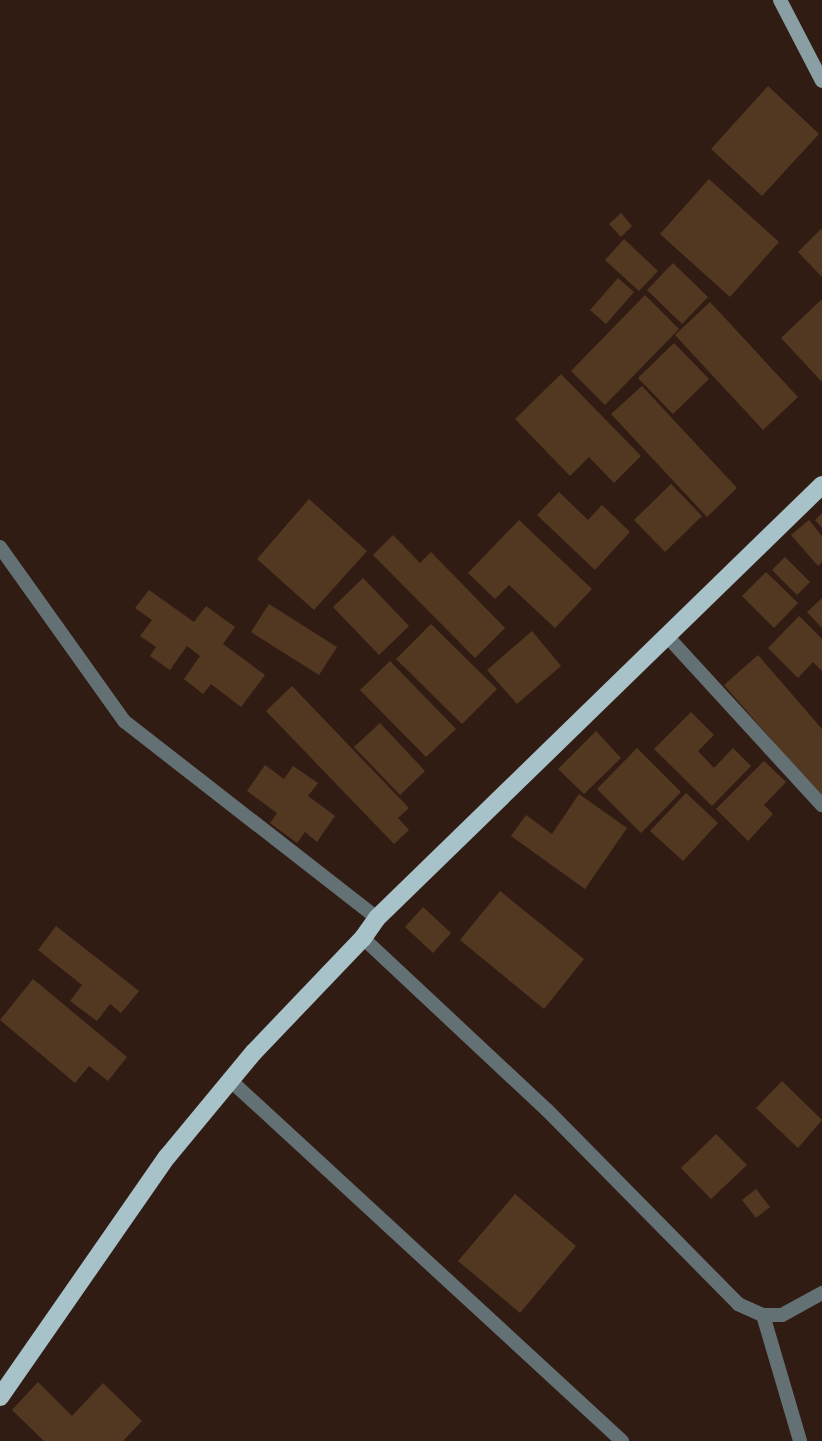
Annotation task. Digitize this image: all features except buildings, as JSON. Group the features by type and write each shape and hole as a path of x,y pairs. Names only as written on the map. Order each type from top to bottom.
{"main road":[{"path":"0,1397 134,1202 230,1080 363,939 377,918 822,485"}],"street":[{"path":"780,0 822,81"},
{"path":"0,547 124,721 377,918"},
{"path":"666,635 822,805"},
{"path":"363,939 547,1110 738,1304 763,1315 782,1315 822,1293"},
{"path":"230,1080 622,1441"},
{"path":"763,1315 800,1441"}]}
